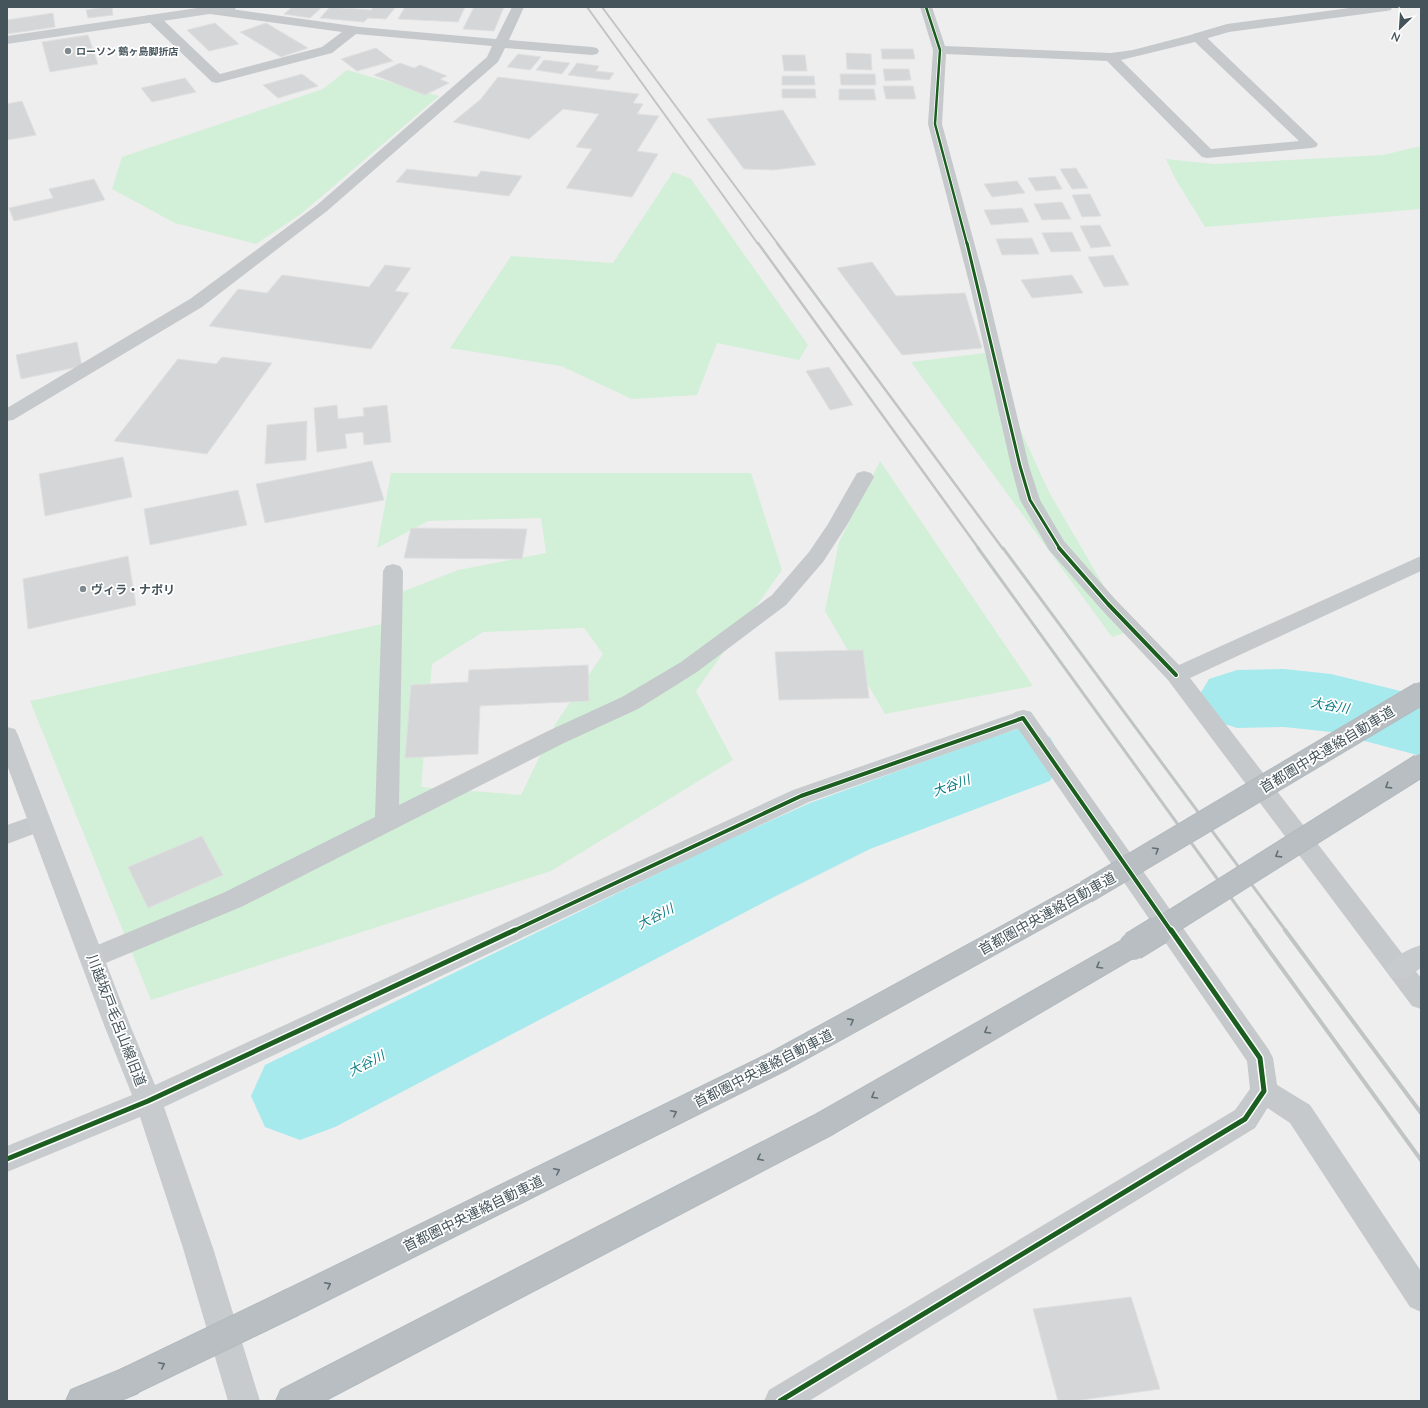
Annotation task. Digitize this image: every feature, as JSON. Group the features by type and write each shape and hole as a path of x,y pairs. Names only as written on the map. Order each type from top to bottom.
{"highway":[{"name":"首都圏中央連絡自動車道","path":"82,1401 127,1382 293,1302 779,1061 1086,892 1421,693"},
{"path":"301,1396 823,1125 1133,946 1421,765"}],"street":[{"path":"7,40 230,7"},
{"path":"7,416 196,303 322,208 493,59 518,7"},
{"path":"926,7 940,50 935,124 979,290 1020,466 1030,500 1056,545 1108,604 1176,675 1421,998"},
{"path":"940,50 1111,57 1133,54 1227,28 1386,7"},
{"path":"210,10 354,30 592,51"},
{"path":"153,18 217,79 327,50 354,30"},
{"path":"1111,57 1207,154 1311,144 1198,37"},
{"path":"92,958 232,900 556,737 630,703 689,667 779,600 816,557 837,525 864,477"},
{"path":"1176,675 1421,562"},
{"path":"387,822 393,572"},
{"path":"7,1159 148,1101 801,796 1023,718 1260,1058 1264,1092 1245,1119 780,1401"},
{"name":"川越坂戸毛呂山線旧道","path":"7,735 39,823 148,1101 198,1248 244,1401"},
{"path":"7,835 39,823"},
{"path":"1399,969 1421,955"},
{"path":"1264,1092 1300,1114 1421,1297"}],"green space":[{"path":"347,70 439,96 301,214 256,244 175,223 112,189 122,157 323,89"},
{"path":"1421,146 1421,209 1205,227 1176,180 1166,159 1214,164 1383,155"},
{"path":"673,172 691,179 808,345 799,360 717,343 697,395 632,399 561,366 450,348 511,256 613,263"},
{"path":"985,353 1049,492 1130,631 1112,637 911,362"},
{"path":"880,461 1033,686 885,714 825,611 839,542"},
{"path":"391,473 751,473 782,570 696,691 733,760 551,871 151,1000 30,701 400,620 399,593 458,570 546,553 541,518 428,521 377,548","holes":["584,628 603,654 556,723 521,795 421,787 432,664 483,632"]}],"building":[{"path":"112,7 113,15 88,18 86,10"},
{"path":"292,7 322,7 310,18 284,14"},
{"path":"330,7 371,10 374,7 395,8 386,19 368,18 364,22 320,18"},
{"path":"405,7 465,7 458,22 398,19"},
{"path":"474,7 504,7 494,31 463,29"},
{"path":"53,13 55,27 7,34 7,20"},
{"path":"215,23 239,44 209,51 187,30"},
{"path":"266,23 308,48 281,57 240,32"},
{"path":"88,35 98,64 50,72 42,42"},
{"path":"376,48 393,61 357,71 341,59"},
{"path":"881,49 913,49 915,59 882,59"},
{"path":"846,53 871,54 872,70 847,69"},
{"path":"518,54 541,57 530,70 507,67"},
{"path":"782,55 805,55 807,71 784,71"},
{"path":"544,60 570,63 562,74 536,70"},
{"path":"400,63 414,68 420,65 447,76 440,79 449,83 425,95 374,75"},
{"path":"577,63 599,66 596,71 614,73 609,80 568,75"},
{"path":"883,69 909,69 911,80 885,81"},
{"path":"302,74 318,86 278,98 263,85"},
{"path":"840,74 875,74 876,85 841,85"},
{"path":"782,76 814,76 815,85 782,85"},
{"path":"498,77 639,94 633,103 643,104 637,114 659,116 637,151 658,154 632,197 566,188 592,149 576,147 599,114 563,109 529,139 453,122 481,99"},
{"path":"185,78 196,92 152,102 141,88"},
{"path":"883,86 913,86 916,99 886,99"},
{"path":"782,89 815,89 816,98 782,98"},
{"path":"839,89 874,89 876,100 839,100"},
{"path":"22,101 36,135 7,140 7,104"},
{"path":"783,110 816,165 773,170 744,169 707,119"},
{"path":"1076,168 1088,188 1072,189 1060,169"},
{"path":"407,169 477,177 481,171 522,176 509,196 396,182"},
{"path":"1055,176 1062,189 1036,191 1028,178"},
{"path":"94,179 105,200 14,221 9,208 53,198 49,189"},
{"path":"1017,181 1025,193 992,197 984,184"},
{"path":"1090,194 1101,216 1082,217 1072,195"},
{"path":"1062,202 1071,219 1042,220 1034,204"},
{"path":"1022,208 1029,222 991,225 984,210"},
{"path":"1100,225 1111,246 1091,248 1080,226"},
{"path":"1072,232 1081,251 1051,252 1042,233"},
{"path":"1032,238 1039,254 1002,255 996,239"},
{"path":"1113,255 1129,285 1104,287 1088,257"},
{"path":"872,262 896,296 965,293 982,348 902,355 837,268"},
{"path":"385,265 411,268 395,291 409,293 371,349 209,326 238,289 267,293 282,275 369,287"},
{"path":"1072,275 1083,293 1032,298 1021,280"},
{"path":"77,342 82,366 21,379 16,355"},
{"path":"222,357 272,363 207,454 114,441 178,359 216,364"},
{"path":"829,367 853,405 830,410 806,371"},
{"path":"337,405 338,419 364,416 363,408 387,405 391,442 364,445 363,432 345,434 347,448 317,452 314,408"},
{"path":"307,421 306,460 265,464 267,425"},
{"path":"123,457 132,497 45,516 39,474"},
{"path":"372,461 384,500 265,523 256,484"},
{"path":"238,490 247,525 150,545 144,509"},
{"path":"411,528 527,529 522,559 404,558"},
{"path":"128,556 136,605 28,629 23,579"},
{"path":"863,650 869,698 779,700 775,652"},
{"path":"588,665 589,701 480,706 478,754 405,758 411,685 468,682 469,670"},
{"path":"202,836 223,875 148,908 128,867"},
{"path":"1131,1297 1160,1389 1074,1401 1058,1401 1033,1309"}],"waterway":[{"name":"大谷川","path":"1237,699 1284,698 1331,703 1421,726"},
{"name":"大谷川","path":"300,1096 741,873 840,826 1021,759"}],"railway":[{"path":"587,7 758,244"},
{"path":"602,7 778,244"},
{"path":"758,243 979,549"},
{"path":"777,243 1003,549"},
{"path":"978,548 1255,931"},
{"path":"1003,548 1286,931"},
{"path":"1254,930 1421,1160"},
{"path":"1285,930 1421,1113"}],"cycle path":[{"path":"926,7 940,50 935,124 979,290 1020,466 1030,500 1056,545 1108,604 1176,675"},
{"path":"7,1159 148,1101 801,796 1023,718 1260,1058 1264,1091 1245,1119 780,1401"}],"place":[{"name":"ローソン 鶴ヶ島脚折店","path":"68,51"},
{"name":"ヴィラ・ナポリ","path":"83,589"}]}
